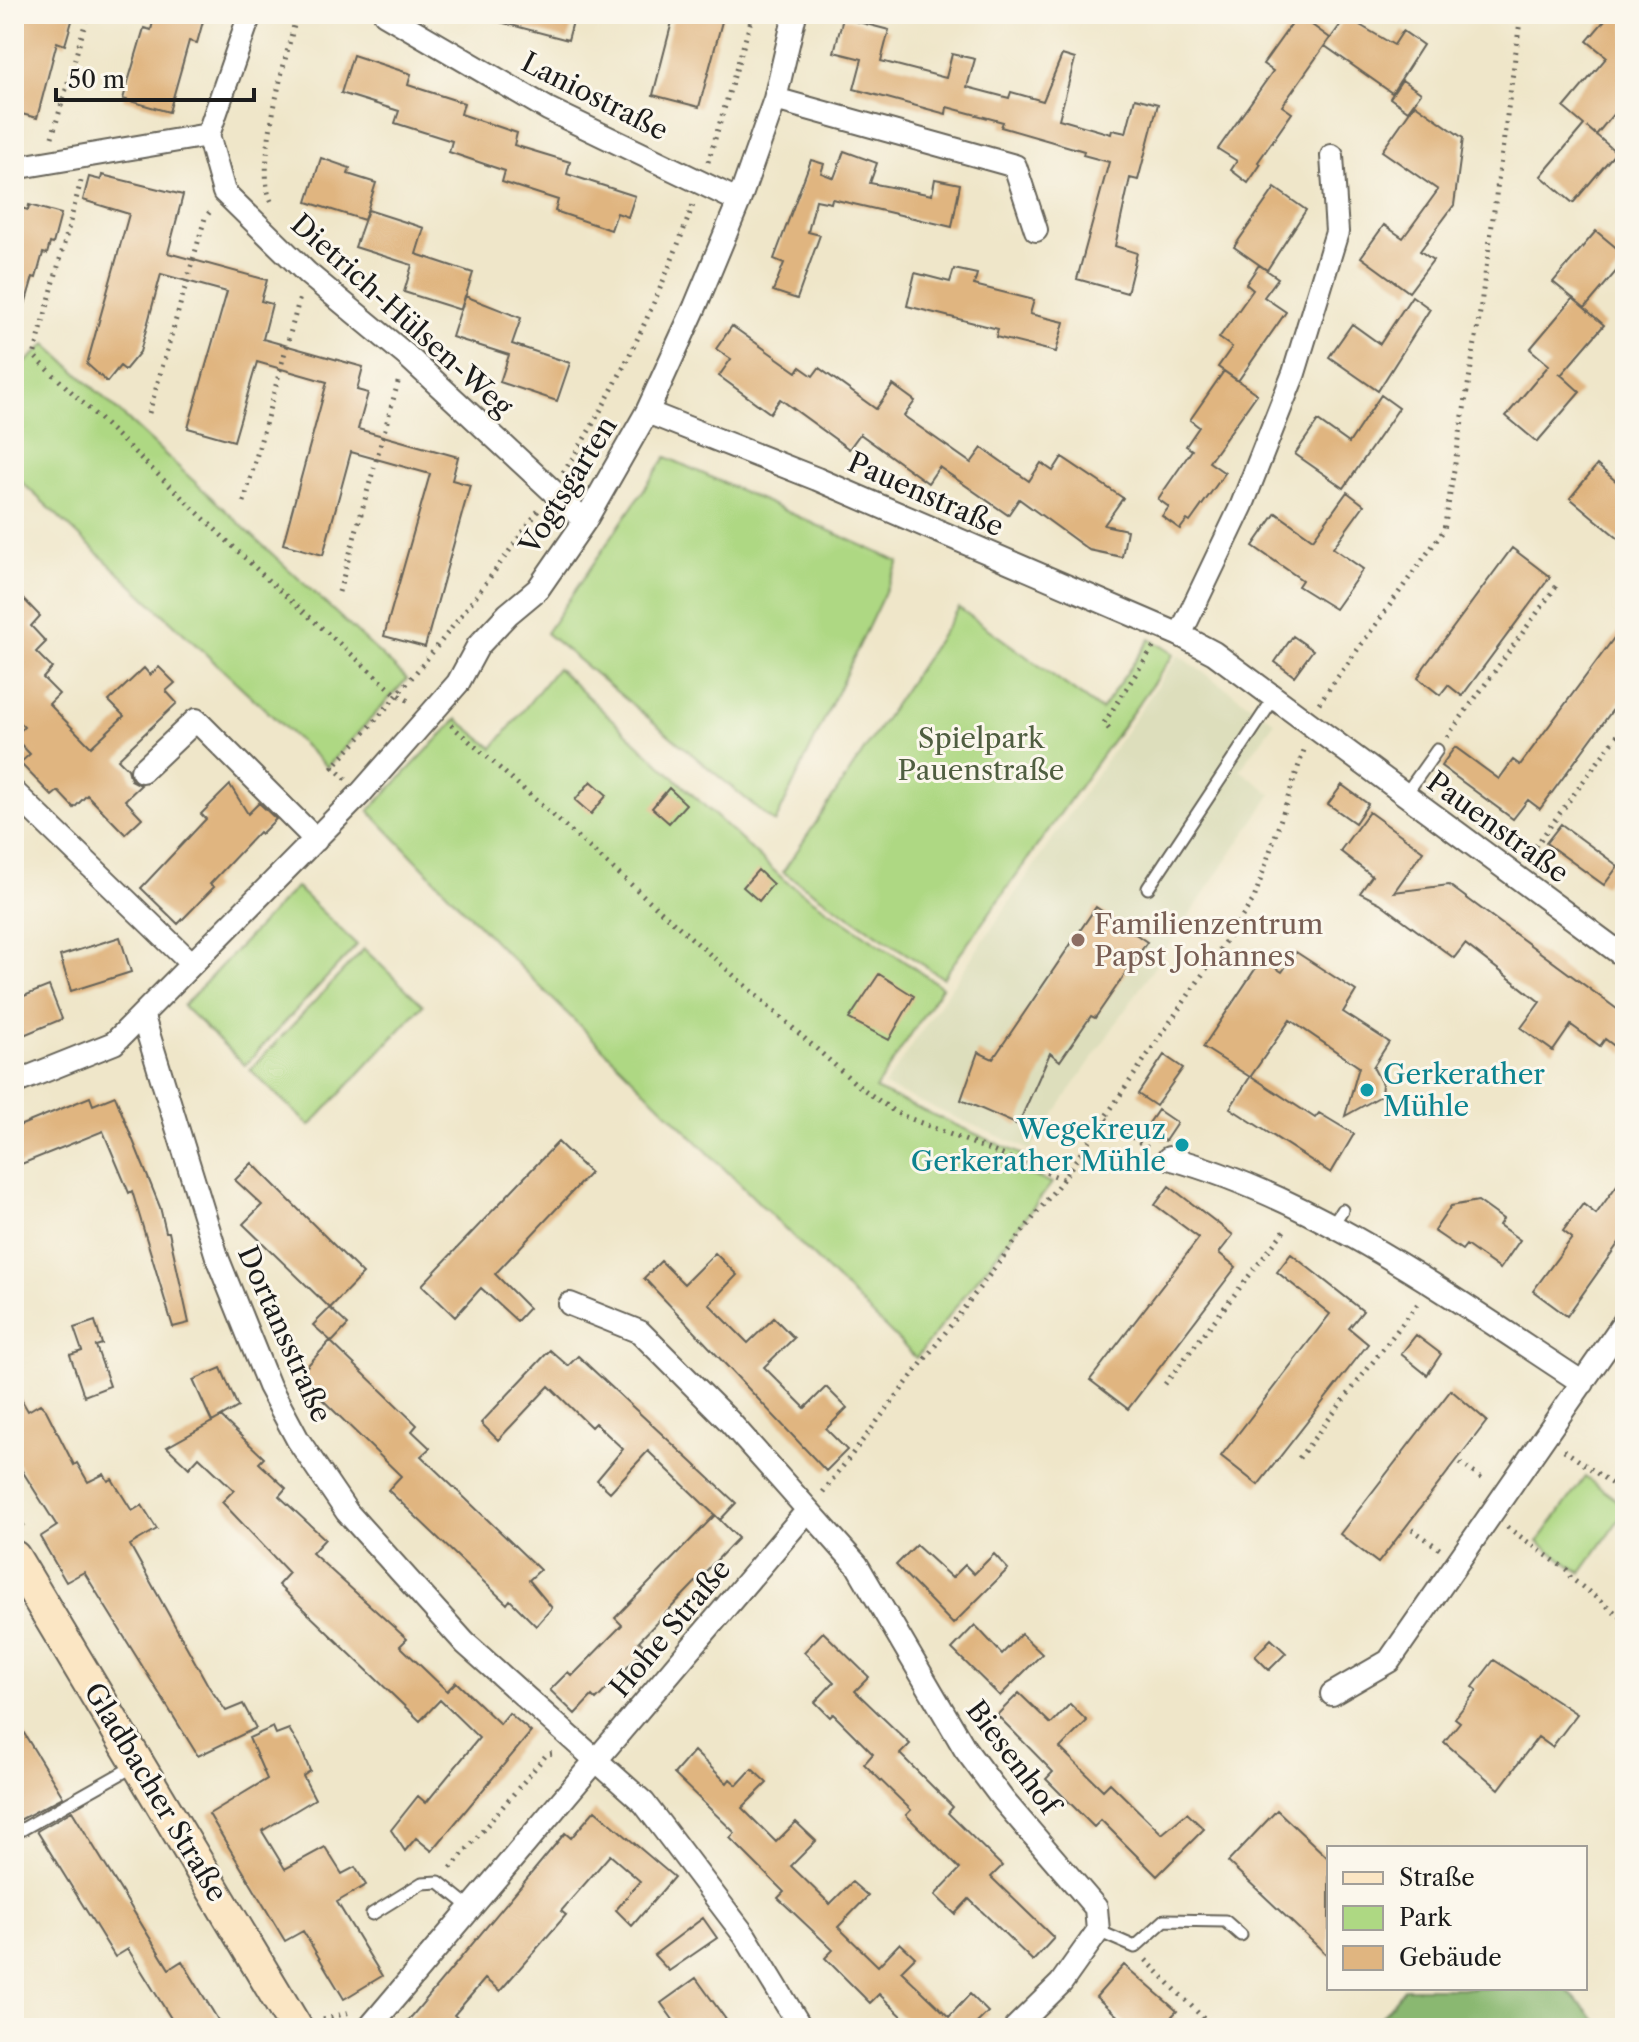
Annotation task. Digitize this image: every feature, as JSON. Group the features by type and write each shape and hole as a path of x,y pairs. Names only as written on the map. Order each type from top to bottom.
{"street":[{"path":"224,192 208,135 250,14"},
{"name":"Laniostraße","path":"385,14 548,109 739,201"},
{"name":"Vogtsgarten","path":"14,1083 114,1043 143,1017 361,793 458,683 478,646 508,614 538,589 585,521 647,412 739,201 775,99 795,14"},
{"path":"775,99 1015,166 1036,230"},
{"path":"14,168 208,135"},
{"path":"1173,632 1242,505 1294,373 1337,232 1332,156"},
{"name":"Dietrich-Hülsen-Weg","path":"224,192 307,273 406,355 585,521"},
{"name":"Pauenstraße","path":"647,412 817,479 1173,632 1214,653 1625,957"},
{"path":"142,771 196,720 316,840"},
{"path":"14,792 192,964"},
{"name":"Dortansstraße","path":"143,1017 218,1260 269,1386 298,1440 347,1512 465,1643 590,1756"},
{"path":"1169,1158 1255,1186 1300,1210 1336,1218 1583,1383"},
{"path":"570,1304 640,1332 729,1421 808,1510"},
{"path":"1332,1694 1389,1661 1625,1321"},
{"name":"Hohe Straße","path":"363,2018 471,1908 590,1756 808,1510"},
{"name":"Biesenhof","path":"808,1510 857,1565 965,1749 1004,1801 1096,1908 1098,1931"},
{"name":"Gladbacher Straße","path":"14,1557 139,1763 310,2024"},
{"path":"590,1756 644,1803 745,1936 801,2028"},
{"path":"1015,2028 1061,1983 1098,1931"}],"lane":[{"path":"1148,888 1274,698"},
{"path":"1405,795 1437,750"},
{"path":"14,1834 116,1779 139,1763"},
{"path":"372,1914 422,1883 439,1882 471,1908"},
{"path":"1098,1931 1135,1947 1165,1920 1225,1921 1241,1935"}],"path":[{"path":"51,162 50,143 88,14"},
{"path":"361,793 333,767 400,696 474,602 552,490 624,366 666,279 723,123 753,14"},
{"path":"808,1510 1063,1179 1254,899 1308,724 1444,530 1479,319 1521,14"},
{"path":"87,157 34,356 268,580 400,696 451,726 855,1083 896,1113 1063,1179"},
{"path":"149,413 205,218 224,192"},
{"path":"339,592 406,355"},
{"path":"1437,750 1558,584"},
{"path":"1109,729 1104,723 1173,632"},
{"path":"1514,876 1625,725"},
{"path":"1106,1119 1156,1154 1169,1158"},
{"path":"1165,1384 1300,1210"},
{"path":"1299,1458 1432,1285"},
{"path":"1545,1437 1625,1493"},
{"path":"1460,1463 1505,1495"},
{"path":"1490,1516 1567,1570 1571,1578 1625,1620"},
{"path":"1412,1529 1458,1562"},
{"path":"439,1882 547,1754 590,1756"},
{"path":"1135,1947 1213,2028"},
{"path":"310,2024 363,2018"}],"shaded area":[{"name":"Familienzentrum Papst Johannes","path":"1178,655 1275,722 1240,770 1272,794 1030,1150 884,1086"}],"green space":[{"path":"46,344 407,679 327,767 14,475 14,373"},
{"path":"666,457 899,562 775,823 546,633"},
{"name":"Spielpark Pauenstraße","path":"959,608 1101,710 1150,639 1174,654 943,978 783,872"},
{"path":"557,668 784,880 942,987 875,1089 1023,1155 1011,1168 1052,1183 916,1358 496,943 369,811 457,719 493,748"},
{"path":"296,887 357,945 245,1065 183,1006"},
{"path":"364,949 423,1005 310,1126 250,1070"},
{"path":"1585,1477 1625,1506 1625,1511 1581,1573 1538,1542"},
{"path":"1403,1990 1567,1990 1604,2028 1372,2028"}],"building":[{"path":"24,14 74,14 65,45 57,42 37,118 14,112 14,30 19,32"},
{"path":"155,14 205,14 197,43 189,41 169,112 123,99 144,28 151,30"},
{"path":"497,14 575,14 568,40 496,21"},
{"path":"674,14 724,14 699,107 653,95"},
{"path":"1610,14 1625,14 1625,100 1596,135 1616,152 1573,203 1541,176 1584,125 1564,108 1607,57 1587,41"},
{"path":"1298,15 1330,38 1282,106 1292,113 1258,162 1261,164 1248,183 1231,170 1237,161 1218,149 1273,71 1263,64"},
{"path":"1346,17 1394,45 1403,31 1423,45 1392,93 1325,46"},
{"path":"843,18 889,30 881,61 946,78 952,54 975,59 967,87 1009,98 1011,92 1043,101 1062,55 1075,59 1059,119 1111,134 1112,130 1126,133 1135,98 1158,104 1138,180 1130,178 1115,246 1137,253 1127,293 1077,279 1109,162 1083,155 1084,151 1001,127 1003,122 947,107 946,114 854,89 862,59 834,52"},
{"path":"353,55 411,74 408,85 464,103 461,114 517,133 514,145 570,162 567,174 635,196 628,217 617,213 611,230 555,211 558,200 502,182 505,171 449,152 452,141 395,123 399,111 341,93"},
{"path":"1402,80 1421,93 1408,111 1390,98"},
{"path":"1415,104 1463,138 1454,205 1420,251 1433,260 1409,292 1361,257 1384,225 1403,238 1438,190 1382,151"},
{"path":"844,151 877,163 870,183 932,195 935,179 960,184 952,227 832,199 831,203 816,200 808,232 820,235 797,299 773,291 784,263 774,259 811,160 824,164 821,173 834,178"},
{"path":"321,158 350,168 348,174 376,183 364,220 307,202"},
{"path":"102,175 183,195 168,253 267,280 261,301 272,304 263,339 363,367 357,390 368,393 358,429 458,457 452,480 470,485 425,647 384,636 430,474 351,452 323,555 283,544 327,382 257,362 234,441 188,428 227,292 161,274 140,352 125,370 120,366 107,382 87,364 129,214 83,200 89,177 101,180"},
{"path":"1275,188 1306,210 1267,270 1234,247"},
{"path":"29,205 61,214 53,244 50,243 47,254 43,253 36,278 33,277 20,322 14,322 14,206 28,210"},
{"path":"368,210 424,228 416,254 473,273 461,310 404,292 412,265 355,247"},
{"path":"1596,231 1625,255 1625,261 1585,308 1553,282"},
{"path":"1259,265 1278,278 1264,297 1286,312 1238,381 1218,367 1232,347 1219,338 1253,290 1246,284"},
{"path":"954,269 977,274 974,285 1034,300 1030,314 1064,322 1056,352 996,337 998,329 907,306 915,273 950,282"},
{"path":"465,296 521,318 512,344 570,363 557,401 500,382 509,355 452,337"},
{"path":"1412,296 1430,309 1378,391 1329,357 1352,324 1380,344"},
{"path":"1573,298 1604,325 1561,375 1580,392 1537,442 1506,416 1549,365 1530,349"},
{"path":"732,326 797,372 800,367 813,376 819,368 876,409 893,385 915,401 904,416 971,463 982,448 1029,481 1041,463 1053,471 1062,457 1123,498 1104,525 1127,530 1122,557 1089,550 1019,499 1008,515 939,467 928,483 860,434 849,449 780,399 770,413 719,376 731,359 716,349"},
{"path":"1224,371 1257,394 1209,462 1225,473 1190,522 1187,520 1180,529 1162,516 1169,507 1158,499 1192,450 1186,446 1199,427 1190,420"},
{"path":"1381,395 1399,408 1344,488 1295,454 1318,421 1349,443"},
{"path":"1597,465 1625,489 1625,544 1570,498"},
{"path":"1347,492 1364,505 1333,548 1363,569 1335,609 1298,586 1302,580 1253,546 1276,513 1313,539"},
{"path":"1512,548 1550,577 1462,696 1448,685 1440,695 1418,678"},
{"path":"14,589 40,616 31,626 46,642 36,652 52,668 43,678 59,694 49,704 91,747 124,716 109,701 144,668 150,675 159,667 175,683 166,691 177,703 118,759 128,769 131,780 141,785 125,800 142,818 125,834 87,795 74,808 58,791 52,796 20,763 30,754 14,737 24,727 14,717"},
{"path":"1625,623 1625,693 1540,809 1528,800 1513,819 1441,766 1455,747 1499,779 1513,760 1520,765"},
{"path":"1293,636 1313,650 1294,676 1275,662"},
{"path":"591,781 607,795 591,814 575,800"},
{"path":"230,785 248,814 259,803 276,819 261,834 259,832 210,884 214,887 178,924 141,888 206,819 201,814"},
{"path":"1342,785 1368,804 1355,823 1328,804"},
{"path":"669,788 686,804 669,823 652,808"},
{"path":"1369,812 1423,851 1394,892 1449,885 1625,1015 1625,1054 1605,1039 1600,1046 1571,1025 1553,1051 1521,1028 1540,1002 1465,944 1454,958 1380,903 1360,893 1372,876 1340,851"},
{"path":"1561,824 1618,866 1604,885 1546,843"},
{"path":"758,870 773,884 759,901 743,887"},
{"path":"1096,907 1147,942 1095,1018 1091,1016 1060,1061 1050,1053 1018,1125 961,1100 978,1052 993,1059"},
{"path":"120,937 131,972 71,991 60,956"},
{"path":"1296,952 1356,991 1343,1012 1389,1042 1373,1067 1382,1084 1381,1096 1345,1116 1359,1067 1290,1020 1251,1076 1315,1118 1319,1113 1354,1134 1331,1173 1230,1108 1250,1077 1203,1047 1262,959 1282,972"},
{"path":"879,974 914,996 889,1040 849,1019"},
{"path":"49,986 62,1019 14,1039 14,1000"},
{"path":"1164,1055 1183,1068 1156,1106 1138,1094"},
{"path":"115,1096 160,1207 166,1232 169,1232 189,1323 173,1327 132,1191 129,1193 103,1131 14,1167 14,1128 90,1097 93,1105"},
{"path":"1158,1110 1177,1123 1165,1141 1149,1131 1149,1123"},
{"path":"558,1142 590,1173 495,1274 529,1308 517,1321 481,1288 455,1317 422,1285"},
{"path":"252,1163 363,1274 330,1308 243,1224 262,1205 235,1180"},
{"path":"1625,1174 1625,1234 1567,1316 1533,1291 1572,1238 1563,1231 1583,1204 1596,1214"},
{"path":"1169,1186 1233,1235 1219,1253 1236,1267 1128,1409 1090,1380 1199,1238 1155,1205"},
{"path":"1478,1201 1503,1219 1499,1225 1520,1240 1500,1269 1466,1245 1462,1250 1434,1231 1451,1206"},
{"path":"715,1253 737,1275 709,1304 748,1343 774,1318 794,1338 764,1367 805,1408 826,1387 847,1408 826,1429 847,1450 826,1471 644,1278 661,1261 684,1284"},
{"path":"1291,1254 1363,1311 1349,1328 1368,1344 1258,1485 1221,1456 1330,1314 1277,1272"},
{"path":"330,1308 348,1325 332,1342 313,1325"},
{"path":"95,1321 102,1344 96,1346 110,1386 84,1396 70,1355 82,1351 74,1328"},
{"path":"1416,1335 1441,1354 1427,1375 1401,1354"},
{"path":"330,1341 417,1425 412,1431 430,1448 421,1456 540,1570 529,1580 552,1608 536,1626 510,1600 507,1604 388,1490 401,1476 298,1376"},
{"path":"550,1350 568,1366 578,1356 736,1503 720,1520 648,1451 610,1492 597,1480 623,1449 595,1423 591,1427 549,1386 498,1440 481,1423"},
{"path":"221,1368 238,1407 212,1422 193,1380"},
{"path":"14,1387 28,1411 40,1404 46,1410 74,1465 77,1463 88,1482 104,1474 108,1481 112,1479 132,1511 142,1505 157,1529 130,1545 209,1687 226,1711 243,1704 256,1728 198,1756 84,1572 66,1582 40,1537 57,1526 14,1458"},
{"path":"1451,1390 1487,1421 1378,1563 1340,1534"},
{"path":"221,1417 264,1458 259,1463 286,1488 279,1496 325,1539 312,1553 407,1639 400,1646 447,1691 456,1682 500,1724 509,1713 531,1732 432,1851 416,1838 405,1851 391,1830 418,1796 426,1803 479,1738 440,1700 420,1721 278,1585 289,1573 222,1502 234,1490 199,1457 189,1468 167,1447"},
{"path":"715,1515 738,1538 639,1641 646,1648 596,1700 592,1696 575,1714 550,1690 568,1672 572,1676 622,1625 615,1618"},
{"path":"916,1545 952,1578 965,1565 974,1574 994,1554 1008,1569 953,1624 896,1565"},
{"path":"975,1625 1002,1654 1021,1634 1042,1654 1000,1696 952,1649"},
{"path":"823,1632 869,1677 855,1691 910,1744 900,1754 953,1807 948,1813 1002,1866 991,1877 1054,1938 1033,1961 969,1899 955,1914 935,1895 960,1869 906,1815 911,1810 864,1764 873,1754 833,1714 830,1717 815,1702 834,1682 804,1652"},
{"path":"1271,1639 1286,1653 1269,1670 1255,1656"},
{"path":"1494,1660 1577,1714 1552,1747 1538,1737 1499,1789 1444,1742 1460,1722 1455,1718 1477,1690 1473,1687"},
{"path":"1019,1693 1051,1724 1070,1704 1087,1721 1060,1748 1103,1790 1110,1783 1162,1834 1187,1813 1204,1829 1157,1876 1101,1820 1094,1827 1046,1779 1053,1772 997,1715"},
{"path":"14,1717 63,1797 14,1823"},
{"path":"273,1727 276,1734 289,1729 301,1749 310,1771 303,1776 315,1799 262,1831 285,1869 325,1847 342,1874 355,1867 366,1885 337,1902 382,1976 344,1999 303,1931 285,1941 209,1814 267,1779 249,1738"},
{"path":"694,1751 727,1783 730,1779 737,1785 752,1769 767,1783 742,1808 776,1842 796,1822 816,1841 791,1866 830,1904 852,1882 868,1896 838,1927 878,1966 900,1943 915,1957 901,1971 949,2017 970,1994 988,2012 972,2028 914,2028 879,1994 870,2003 825,1958 833,1950 778,1898 784,1892 730,1838 735,1833 674,1774"},
{"path":"595,1810 674,1877 632,1926 616,1910 640,1881 610,1855 561,1911 566,1915 500,1991 485,1979 454,2015 469,2028 402,2028 565,1833 571,1838"},
{"path":"1277,1810 1327,1857 1327,1955 1228,1862"},
{"path":"72,1811 169,1969 182,1961 223,2028 177,2028 128,1949 115,1957 37,1831"},
{"path":"703,1918 717,1938 669,1971 654,1955"},
{"path":"1124,1965 1177,2011 1172,2016 1185,2028 1131,2028 1096,1997"},
{"path":"696,1978 732,2028 679,2028 661,2003"}],"place":[{"name":"Familienzentrum Papst Johannes","path":"1078,940"},
{"name":"Gerkerather Mühle","path":"1367,1090"},
{"name":"Wegekreuz Gerkerather Mühle","path":"1182,1145"}]}
